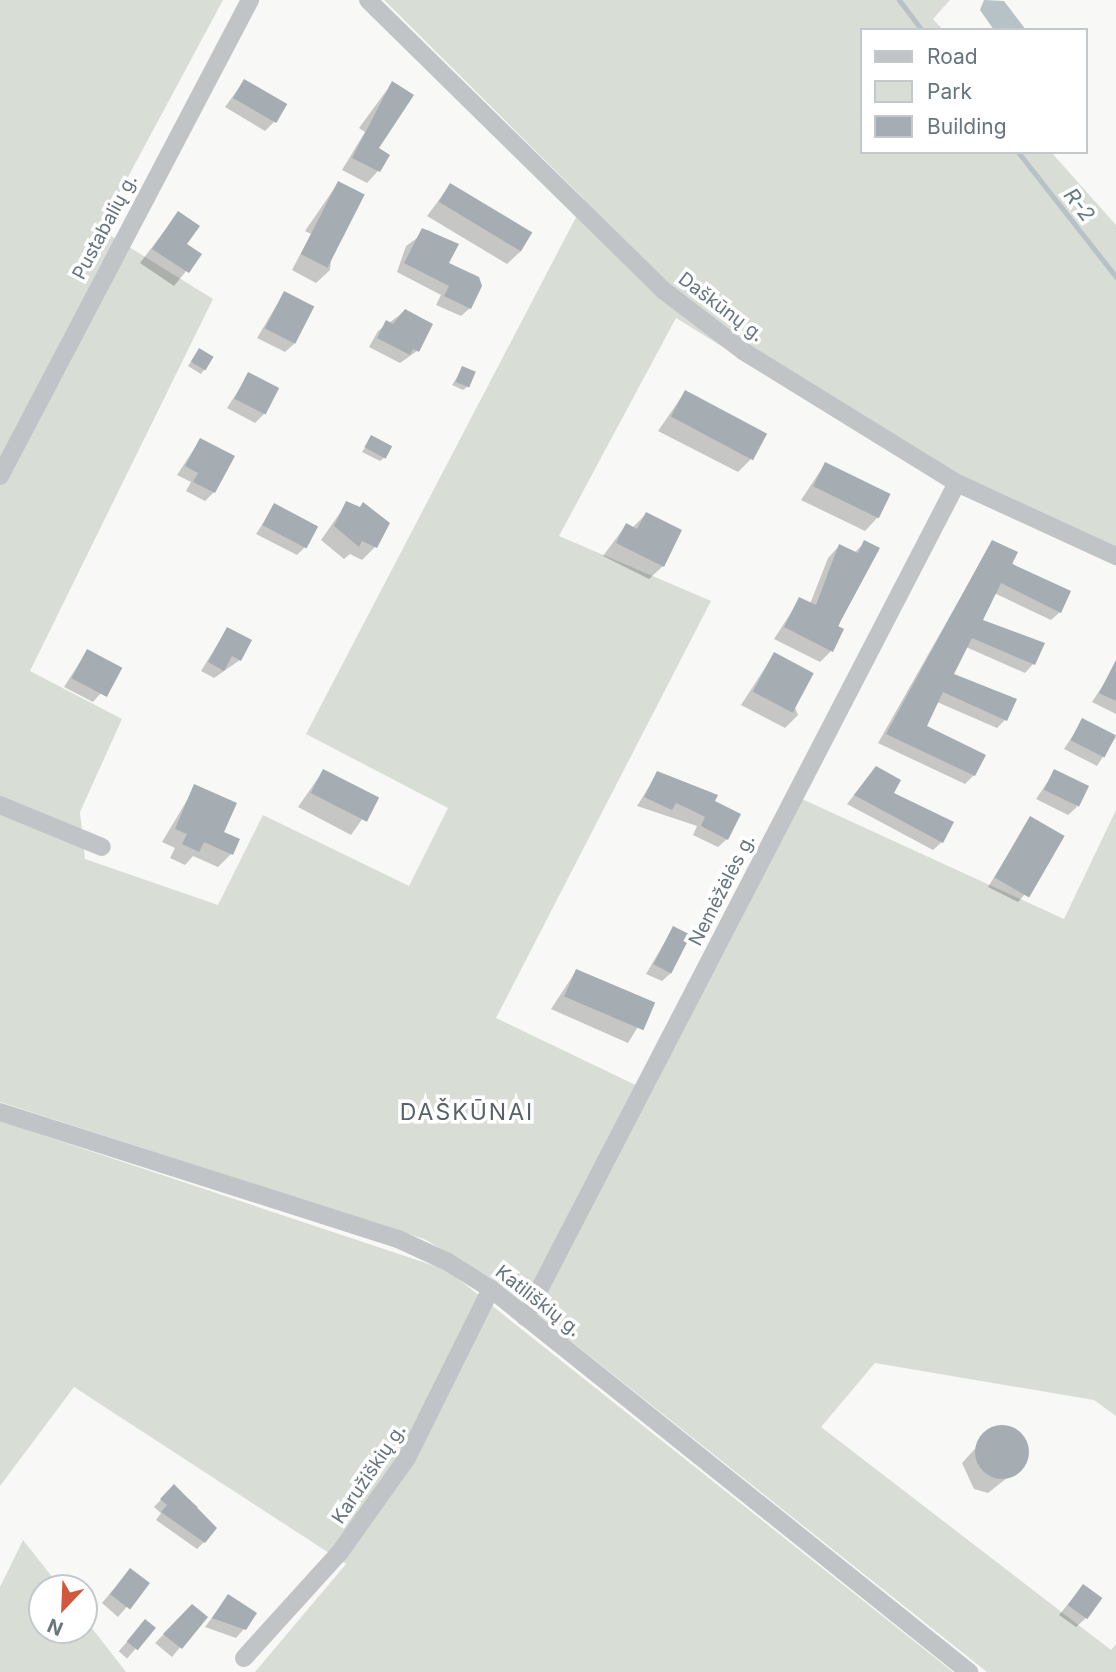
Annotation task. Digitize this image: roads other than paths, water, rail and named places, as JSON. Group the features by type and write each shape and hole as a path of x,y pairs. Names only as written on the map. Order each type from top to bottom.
{"street":[{"name":"Pustabalių g.","path":"0,476 250,0"},
{"name":"Daškūnų g.","path":"368,0 663,290 775,372 957,483 1116,556"},
{"name":"Nemėžėlės g.","path":"524,1317 957,483"},
{"path":"0,805 102,847"},
{"name":"Katiliškių g.","path":"0,1112 398,1239 491,1289 969,1672"},
{"name":"Karužiškių g.","path":"244,1658 341,1552 407,1458 491,1289"}],"waterway":[{"name":"R-2","path":"899,0 920,28"},
{"name":"R-2","path":"1020,154 1116,277"}],"district":[{"name":"DAŠKŪNAI","path":"467,1112"}]}
